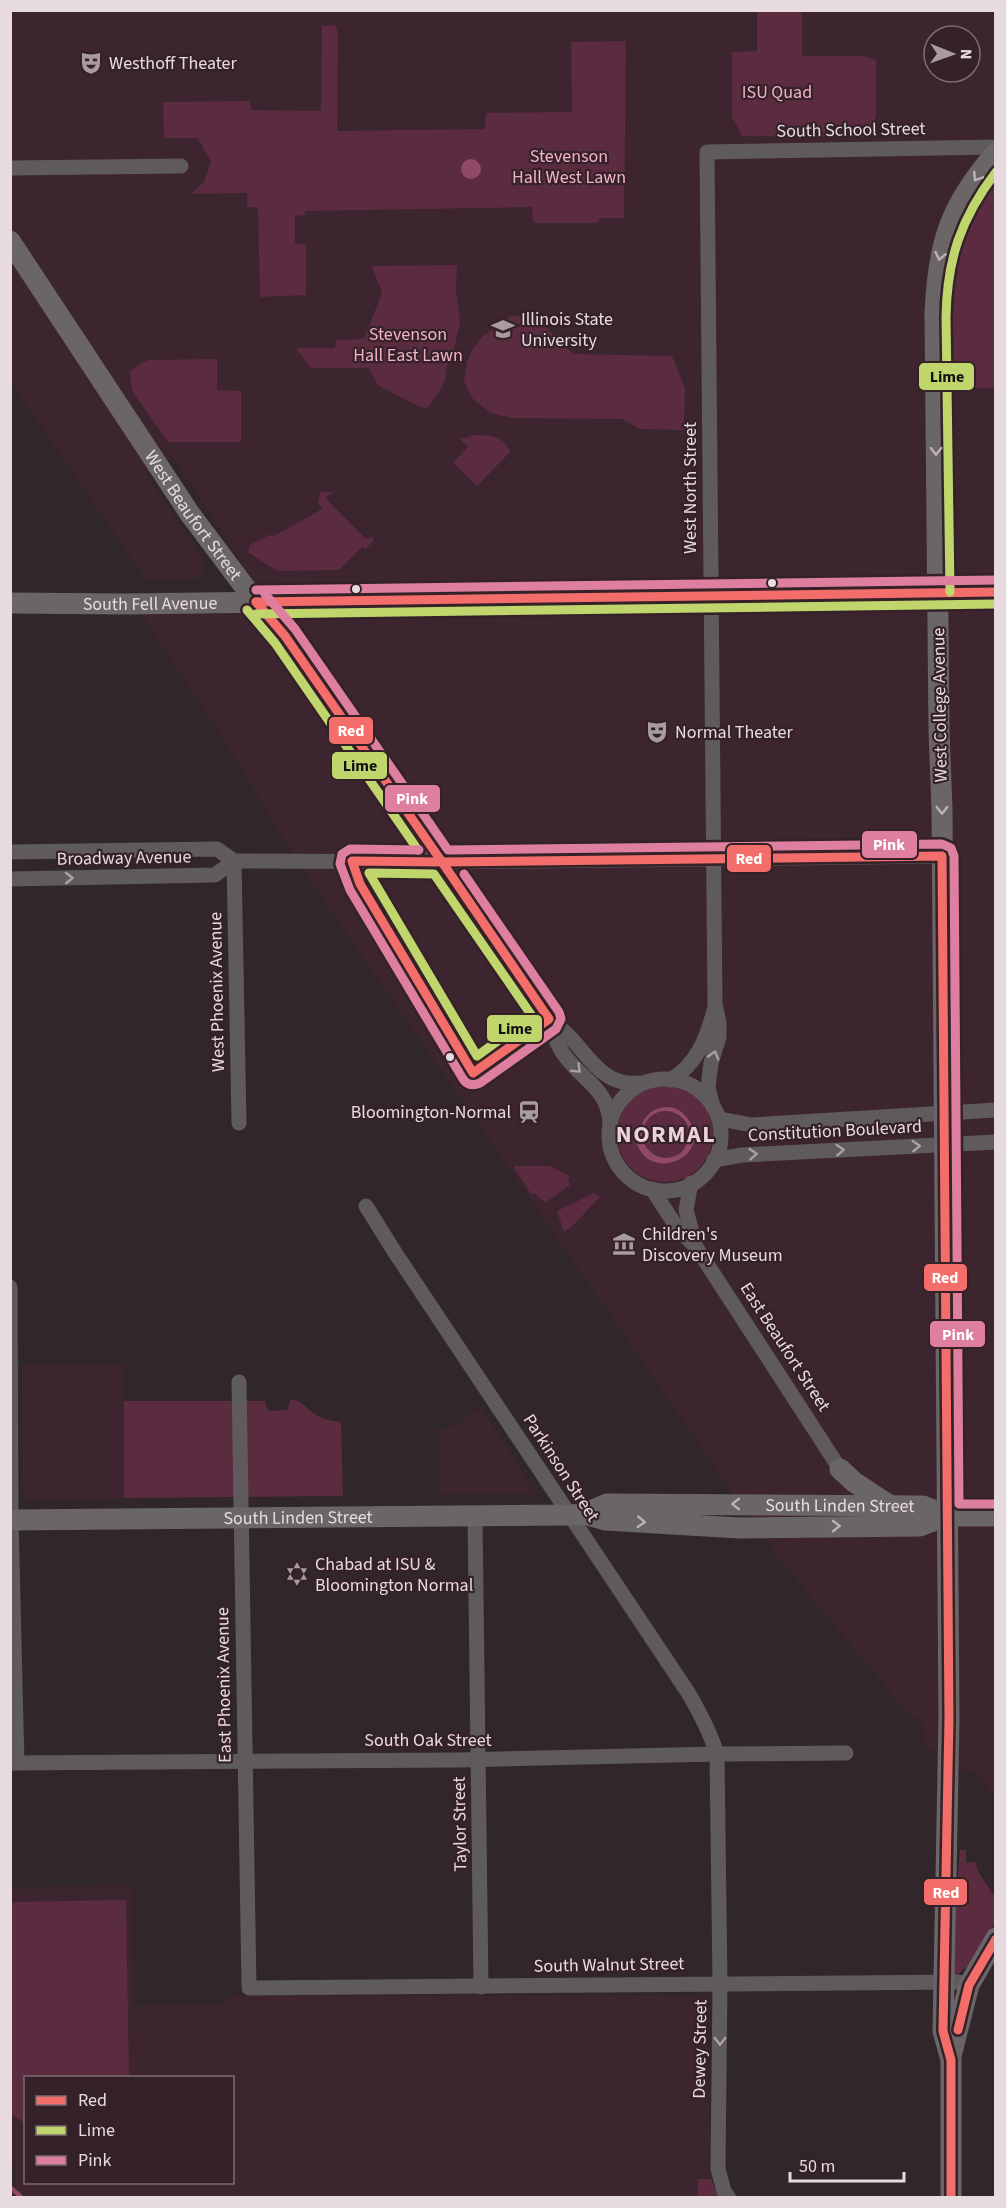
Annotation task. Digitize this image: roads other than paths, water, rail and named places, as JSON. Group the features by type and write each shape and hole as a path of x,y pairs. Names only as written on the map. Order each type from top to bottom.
{"main road":[{"name":"West College Avenue","path":"951,2060 943,2031 949,1777 942,856 935,313 938,265 945,238 955,213 981,169 996,153"},
{"name":"West Beaufort Street","path":"10,241 190,514 256,602"},
{"name":"South Fell Avenue","path":"10,603 996,592"},
{"path":"816,1505 834,1497 839,1490 842,1477 840,1468"},
{"path":"840,1468 854,1482 889,1506"},
{"name":"South Linden Street","path":"576,1514 607,1504 816,1505 923,1506 947,1516"},
{"name":"South Linden Street","path":"11,1520 576,1514 606,1520 739,1528 920,1526 947,1516"},
{"path":"947,1516 996,1516"},
{"path":"951,2198 951,2060 969,1985 996,1938"}],"street":[{"name":"South School Street","path":"707,152 996,147"},
{"name":"West North Street","path":"707,152 715,1004 719,1023 719,1037 708,1087 716,1113"},
{"path":"10,168 181,166"},
{"name":"West Beaufort Street","path":"256,602 285,636 549,1019 610,1078 629,1084 640,1083"},
{"name":"Broadway Avenue","path":"10,852 217,849 234,861 441,862 942,856"},
{"name":"Broadway Avenue","path":"10,879 215,875 234,861"},
{"name":"West Phoenix Avenue","path":"234,861 239,1123"},
{"name":"West North Street","path":"670,1080 693,1060 707,1034 715,1004"},
{"name":"West Beaufort Street","path":"549,1019 555,1040 567,1060 606,1101 610,1122"},
{"path":"650,1080 670,1080 689,1083 701,1093 716,1113 722,1135 719,1151 704,1176 691,1184 664,1191 635,1182 615,1160 609,1144 610,1122 619,1104 640,1083 650,1080"},
{"name":"Constitution Boulevard","path":"714,1160 944,1128 996,1110"},
{"name":"Constitution Boulevard","path":"716,1113 752,1125 944,1128 996,1142"},
{"name":"East Beaufort Street","path":"691,1184 686,1210 696,1247"},
{"name":"East Beaufort Street","path":"652,1189 678,1229 696,1247 840,1468"},
{"name":"Parkinson Street","path":"366,1206 394,1251 576,1514 704,1719 717,1754"},
{"path":"10,1287 14,1763"},
{"name":"East Phoenix Avenue","path":"239,1382 249,1988"},
{"name":"Taylor Street","path":"475,1516 481,1987"},
{"name":"South Oak Street","path":"14,1763 479,1760 846,1753"},
{"name":"Dewey Street","path":"717,1754 720,1983 718,2169 724,2191 729,2198"},
{"name":"South Walnut Street","path":"249,1988 943,1982 969,1985"}],"waterway":[{"path":"10,2187 22,2198"}],"place":[{"name":"Westhoff Theater","path":"91,63"},
{"name":"Illinois State University","path":"503,329"},
{"name":"Normal Theater","path":"657,732"},
{"name":"Bloomington-Normal","path":"529,1112"},
{"name":"Children's Discovery Museum","path":"624,1244"},
{"name":"Chabad at ISU & Bloomington Normal","path":"297,1574"}],"district":[{"name":"NORMAL","path":"666,1134"}],"park label":[{"name":"ISU Quad","path":"777,92"},
{"name":"Stevenson Hall West Lawn","path":"569,166"},
{"name":"Stevenson Hall East Lawn","path":"408,344"}]}
